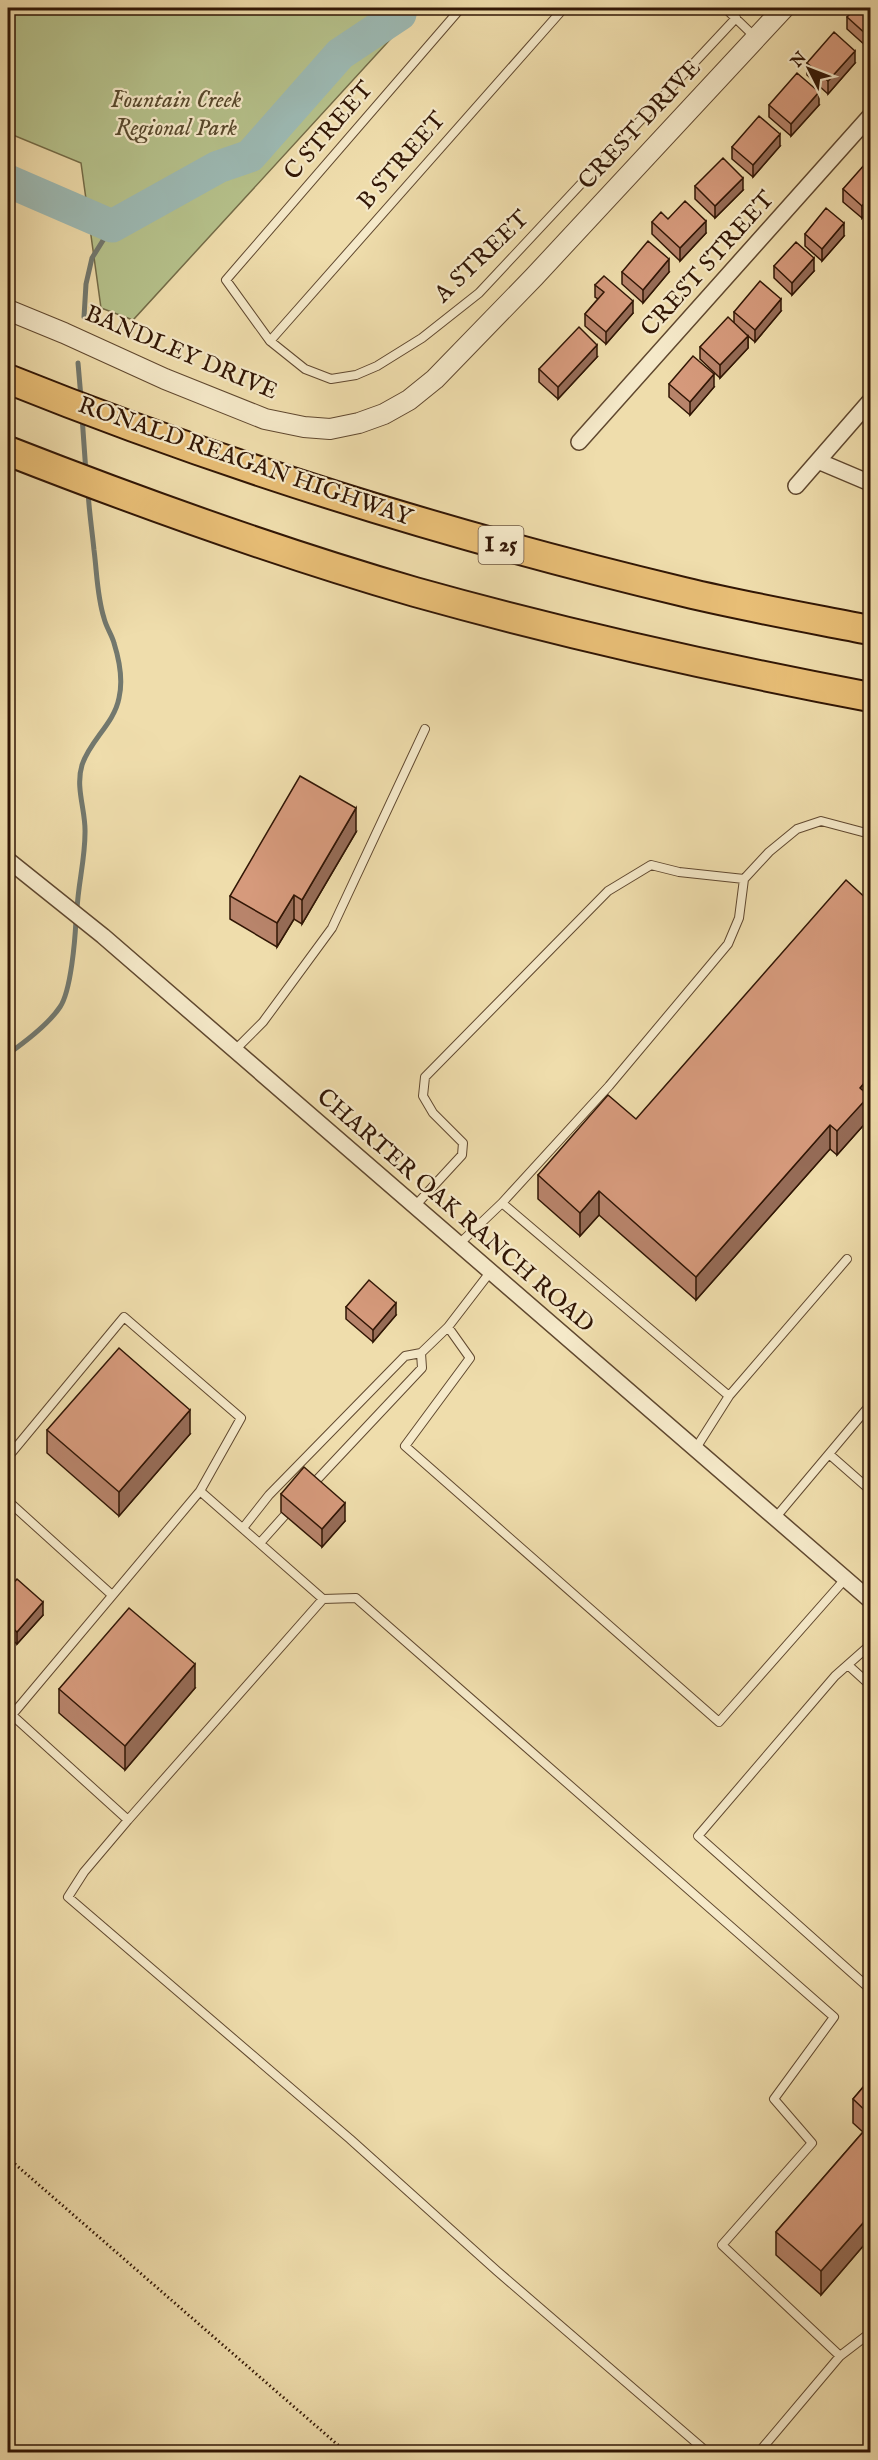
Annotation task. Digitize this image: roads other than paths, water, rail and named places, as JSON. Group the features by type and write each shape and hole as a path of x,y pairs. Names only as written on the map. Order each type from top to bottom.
{"highway":[{"name":"RONALD REAGAN HIGHWAY","path":"8,379 297,485 515,549 686,592 870,630"},
{"path":"8,451 285,552 415,591 555,629 731,671 870,697"}],"street":[{"name":"CREST DRIVE","path":"534,277 784,8"},
{"name":"CREST STREET","path":"579,442 870,116"},
{"name":"BANDLEY DRIVE","path":"8,310 225,404 266,418 304,427 330,429 359,423 384,414 409,400 435,380 534,277"},
{"path":"796,486 870,401"},
{"path":"818,461 870,483"},
{"name":"CHARTER OAK RANCH ROAD","path":"8,860 103,936 870,1600"}],"lane":[{"name":"C STREET","path":"226,280 461,8"},
{"name":"B STREET","path":"270,340 564,8"},
{"path":"725,8 756,38"},
{"name":"A STREET","path":"226,280 270,340 305,369 330,379 357,375 377,366 422,338 479,293 736,18"},
{"path":"235,1050 263,1022 332,928 424,729"},
{"path":"459,1244 502,1203 609,1086 728,944 739,918 744,879 770,852 797,829 821,821 870,834"},
{"path":"415,1206 462,1155 463,1143 433,1113 423,1096 425,1077 608,891 651,865 679,872 744,879"},
{"path":"502,1203 729,1396"},
{"path":"696,1448 729,1396 847,1259"},
{"path":"243,1527 269,1495 405,1356 421,1353 448,1327 490,1271"},
{"path":"8,1457 124,1317 241,1418 200,1491 10,1717 128,1820"},
{"path":"448,1327 470,1358 405,1446 719,1722 846,1578"},
{"path":"308,1489 422,1368 421,1353"},
{"path":"776,1517 870,1404"},
{"path":"829,1454 870,1490"},
{"path":"200,1491 323,1599 356,1598 834,2017 774,2099 812,2143 722,2245 840,2356"},
{"path":"8,1502 112,1595"},
{"path":"260,1543 285,1515"},
{"path":"323,1599 128,1820 84,1872 68,1898 350,2139 496,2271 707,2452"},
{"path":"870,1645 835,1676 698,1836 870,1989"},
{"path":"848,1665 870,1684"},
{"path":"759,2452 840,2356 870,2333"}],"waterway":[{"path":"8,181 112,226 218,167 250,156 340,54 400,14 401,8"},
{"path":"84,317 86,284 92,258 112,226"},
{"path":"78,363 81,398"},
{"path":"82,416 86,473"},
{"path":"77,910 85,833 80,774 90,748 112,716 119,698 121,684 116,649 100,601 88,491"},
{"path":"8,1054 43,1027 60,1007 70,978 76,920"}],"park label":[{"name":"Fountain Creek Regional Park","path":"176,114"}]}
